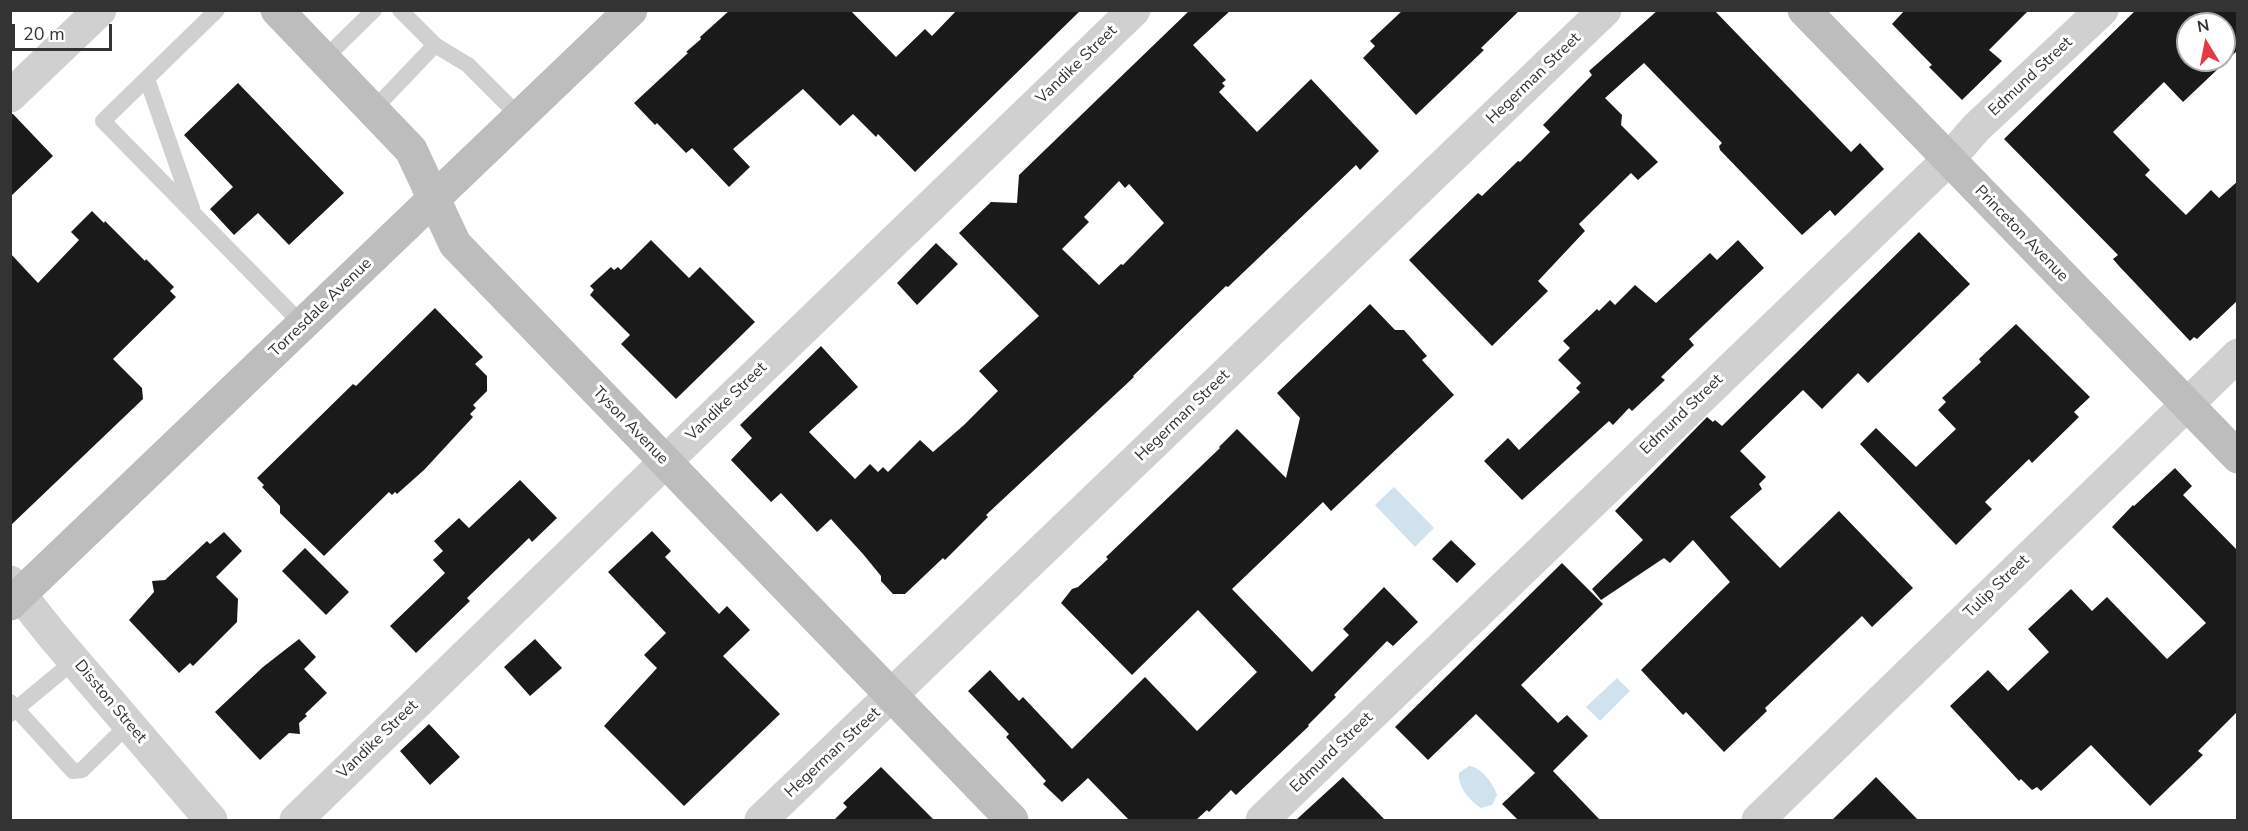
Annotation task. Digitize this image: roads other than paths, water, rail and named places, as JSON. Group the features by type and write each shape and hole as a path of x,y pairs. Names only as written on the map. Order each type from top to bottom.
{"street":[{"path":"10,96 100,10"},
{"name":"Torresdale Avenue","path":"14,593 303,325 631,10"},
{"name":"Vandike Street","path":"296,820 1134,10"},
{"name":"Hegerman Street","path":"761,820 892,697 1605,10"},
{"name":"Princeton Avenue","path":"1804,10 2238,458"},
{"name":"Edmund Street","path":"1262,820 1948,159 1976,128 2102,10"},
{"name":"Tyson Avenue","path":"283,12 324,60 411,150 455,244 1012,820"},
{"name":"Tulip Street","path":"1758,820 2238,355"},
{"name":"Disston Street","path":"14,593 211,820"}],"lane":[{"path":"217,10 103,121 303,325"},
{"path":"324,60 374,10"},
{"path":"400,10 435,45 468,65 520,117"},
{"path":"373,110 435,45"},
{"path":"147,79 195,214"},
{"path":"75,661 13,708 73,771 82,770 129,724"}],"water":[{"path":"1394,487 1434,528 1415,547 1375,505"},
{"path":"1617,678 1630,691 1600,721 1586,707"},
{"path":"1469,766 1482,772 1493,786 1497,795 1492,805 1481,808 1462,788 1459,773"}]}
